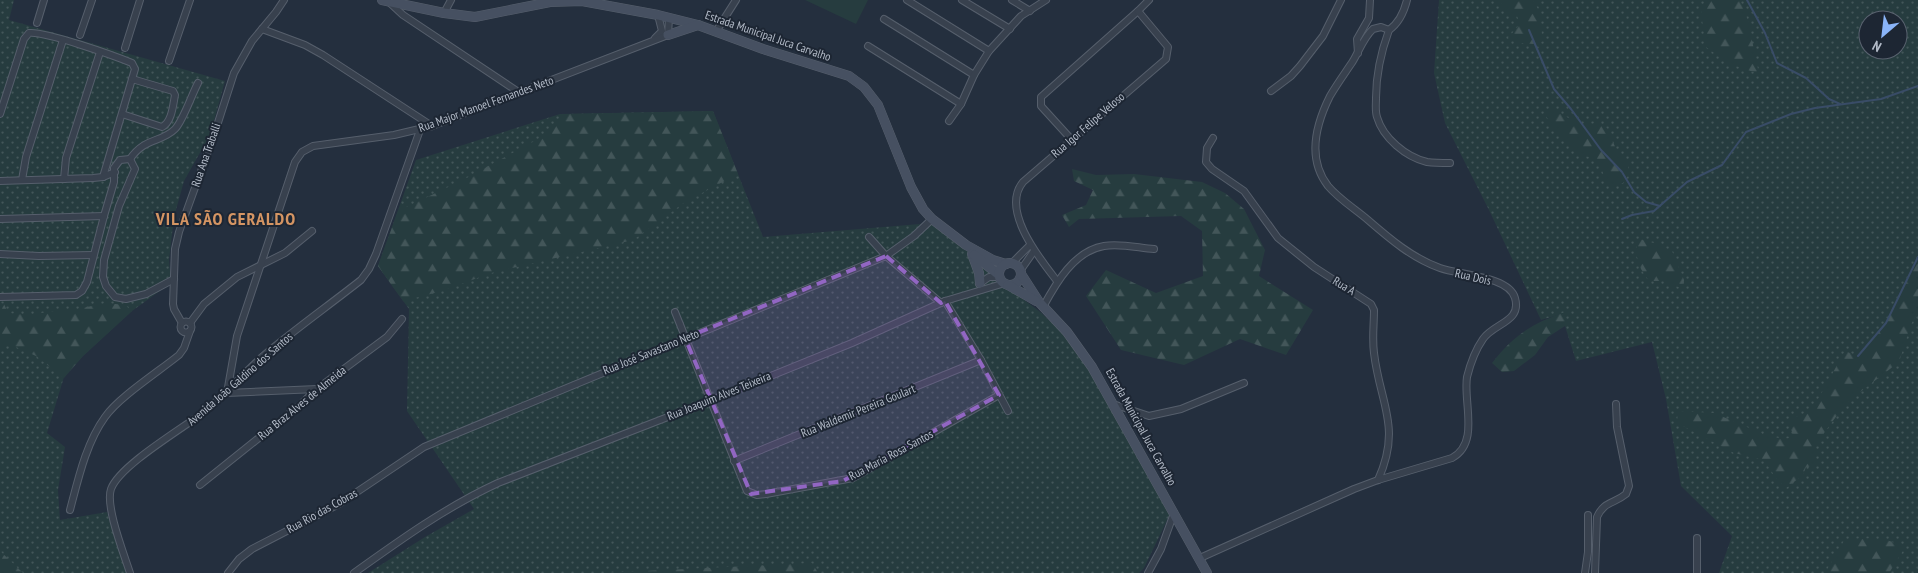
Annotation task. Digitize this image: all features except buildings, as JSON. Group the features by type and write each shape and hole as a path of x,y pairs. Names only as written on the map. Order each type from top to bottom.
{"street":[{"path":"37,23 44,0"},
{"path":"80,35 92,0"},
{"path":"125,48 140,0"},
{"path":"169,61 190,0"},
{"name":"Rua Ana Traballi","path":"182,323 174,309 175,248 179,232 234,73 252,41 284,0"},
{"path":"444,13 451,0"},
{"path":"717,30 736,0"},
{"path":"907,0 989,51"},
{"path":"962,0 1010,29"},
{"path":"1012,0 1030,11"},
{"path":"949,121 961,104 974,76 989,51 1021,16 1046,0"},
{"path":"1071,139 1041,106 1041,97 1149,0"},
{"path":"1271,91 1291,76 1300,66 1323,36 1341,0"},
{"path":"1358,53 1357,39 1369,18 1370,0"},
{"path":"1407,0 1400,19 1389,30 1378,64 1375,112 1387,136 1408,153 1426,161 1450,163"},
{"path":"386,1 403,15 520,93"},
{"name":"Estrada Municipal Juca Carvalho","path":"386,1 466,16 485,16 550,2 572,1 658,15 717,30 763,49 849,76 859,82 878,105 917,200 932,219 968,248"},
{"name":"Rua Igor Felipe Veloso","path":"1057,281 1032,248 1017,210 1017,190 1023,182 1071,139 1166,59 1168,47 1138,11"},
{"path":"650,41 662,31 658,15"},
{"path":"669,18 668,36 698,25"},
{"path":"884,19 974,76"},
{"name":"Rua Dois","path":"1200,558 1378,480 1460,454 1467,440 1466,382 1469,371 1483,338 1494,328 1511,318 1515,312 1516,306 1513,292 1501,283 1440,268 1422,260 1400,247 1336,194 1322,178 1317,165 1317,127 1333,92 1370,32 1381,27 1389,30"},
{"path":"262,29 324,55 432,126"},
{"path":"0,114 27,34 36,33 64,40 134,64 135,69 103,177"},
{"name":"Rua Major Manoel Fernandes Neto","path":"227,393 236,336 295,162 302,152 313,146 420,130 520,93 650,41 668,36"},
{"path":"22,180 26,157 64,40"},
{"path":"868,46 961,104"},
{"path":"64,179 66,158 100,52"},
{"path":"122,114 162,127 166,125 169,119 175,95 173,92 132,79"},
{"path":"0,297 76,295 82,291 94,255 118,162 130,158 140,146 169,133 177,127 198,83"},
{"name":"Avenida João Galdino dos Santos","path":"130,573 109,502 111,488 116,479 136,460 176,433 227,393 272,348 361,280 376,254 420,130"},
{"name":"Rua A","path":"1213,138 1207,148 1206,162 1212,169 1244,191 1284,244 1314,267 1371,304 1374,310 1374,353 1389,423 1390,438 1385,464 1378,480"},
{"path":"130,158 135,169 123,194 116,216 104,260 102,277 110,293 126,299 146,294 174,279"},
{"path":"0,181 103,177 115,172"},
{"path":"0,219 104,216"},
{"name":"Rua José Savastano Neto","path":"418,451 470,427 886,256 914,236 932,219"},
{"path":"70,510 86,457 104,418 125,398 179,355 185,345 196,313 213,296 237,278 285,253 312,231"},
{"path":"869,236 886,256 943,302 981,360 1008,411"},
{"path":"1041,304 1057,281 1074,262 1092,250 1112,245 1154,250"},
{"path":"968,248 993,260 1017,266 1041,304"},
{"path":"968,248 1003,280 1041,304"},
{"path":"968,248 980,273 980,283"},
{"path":"1003,280 1000,268 1032,248"},
{"path":"971,292 988,277 1018,281 1032,248"},
{"path":"0,254 39,256 94,255"},
{"name":"Rua Joaquim Alves Teixeira","path":"354,573 417,528 466,499 498,483 709,401 852,343 943,302 1003,280"},
{"name":"Estrada Municipal Juca Carvalho","path":"1041,304 1067,332 1092,367 1207,573"},
{"path":"674,312 734,462"},
{"name":"Rua Braz Alves de Almeida","path":"200,485 300,405 317,389 386,337 402,319"},
{"path":"185,345 180,327 182,323 187,322 190,327"},
{"path":"182,332 187,332 190,327"},
{"name":"Rua Waldemir Pereira Goulart","path":"734,462 981,360"},
{"path":"1113,404 1149,416 1181,409 1244,382"},
{"path":"227,393 317,389"},
{"name":"Rua Maria Rosa Santos","path":"734,462 746,491 757,495 853,478 999,395"},
{"path":"1595,573 1597,517 1603,506 1626,494 1629,486 1617,427 1616,404"},
{"name":"Rua Rio das Cobras","path":"228,573 239,559 252,549 339,504 418,451"},
{"path":"1148,573 1161,549 1174,513"},
{"path":"1585,573 1588,552 1588,515"},
{"path":"1697,538 1697,573"}],"highlighted area":[{"path":"886,256 941,303 945,301 999,395 843,481 751,494 685,338"}],"green space":[{"path":"0,0 14,0 9,20 225,81 210,135 184,181 174,217 169,260 171,283 132,311 83,356 64,377 47,433 65,447 58,490 60,520 107,512 127,573 0,573"},
{"path":"805,0 868,0 856,24"},
{"path":"1439,0 1918,0 1918,573 1719,573 1732,536 1681,486 1666,399 1652,342 1576,361 1565,326 1565,313 1541,320 1445,123 1434,73"},
{"path":"1499,0 1533,0 1538,9 1543,41 1525,44 1508,38 1520,24 1517,16 1508,14"},
{"path":"1706,0 1740,0 1748,21 1759,74 1728,63 1706,47 1701,13"},
{"path":"1551,109 1582,125 1598,123 1607,128 1619,156 1628,165 1629,174 1623,183 1608,186 1598,160 1577,153 1557,133 1544,113"},
{"path":"713,111 763,237 932,223 973,255 1012,291 1039,311 1065,335 1089,368 1170,514 1144,568 1139,573 368,573 474,509 407,411 409,309 378,266 416,160 560,114"},
{"path":"713,111 738,174 685,202 633,240 491,273 442,291 403,301 378,266 398,211 463,180 549,133 568,114"},
{"path":"1072,169 1096,175 1134,174 1202,182 1225,193 1244,209 1265,250 1259,276 1313,310 1286,355 1240,339 1184,365 1121,350 1086,296 1106,270 1156,293 1203,276 1202,231 1181,216 1079,219 1069,227 1062,215 1086,205 1093,190 1074,181"},
{"path":"1640,239 1672,251 1684,280 1683,289 1665,281 1649,281 1641,269 1635,251"},
{"path":"1918,257 1918,312 1911,324 1899,362 1846,403 1816,444 1815,466 1806,467 1803,475 1786,488 1776,478 1764,460 1734,453 1677,423 1678,411 1714,413 1768,436 1784,439 1795,437 1786,421 1812,410 1845,351 1858,356 1886,323"},
{"path":"0,303 4,304 8,313 28,315 73,310 106,303 125,305 132,311 83,356 64,378 36,356 7,343 0,346"},
{"path":"1565,312 1565,326 1548,337 1535,355 1514,371 1502,372 1492,363 1508,345 1524,332 1542,321"},
{"path":"1868,538 1884,540 1904,549 1889,573 1825,573 1845,539"},
{"path":"0,551 23,573 0,573"},
{"path":"812,563 818,573 603,573"}],"waterway":[{"path":"1747,0 1765,33 1777,63 1806,78 1829,99 1840,104"},
{"path":"1529,30 1554,89 1601,150 1622,172 1634,192 1646,202 1660,206"},
{"path":"1622,219 1654,211 1687,182 1722,165 1746,132 1791,114 1815,108 1881,99 1918,86"},
{"path":"1858,356 1886,323 1918,257"}],"district":[{"name":"VILA SÃO GERALDO","path":"226,219"}]}
